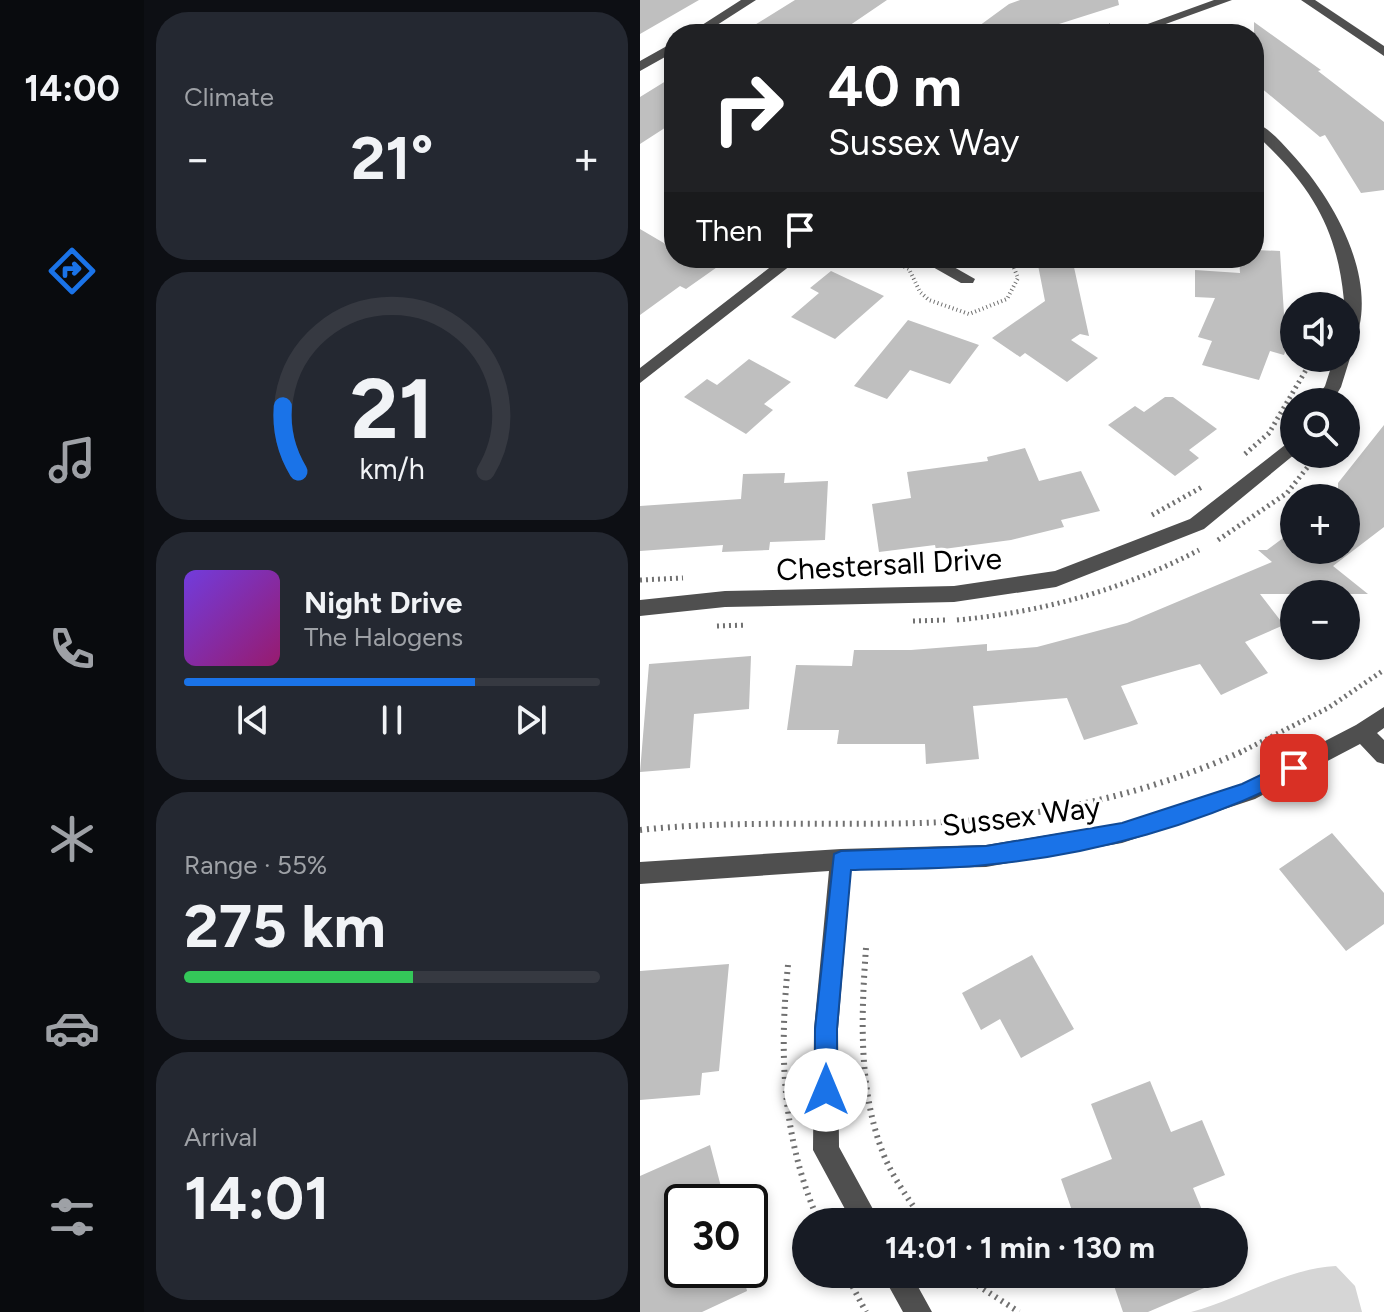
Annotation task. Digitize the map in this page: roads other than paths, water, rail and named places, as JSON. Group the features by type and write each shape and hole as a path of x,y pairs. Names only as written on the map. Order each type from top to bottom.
{"street":[{"path":"710,24 750,0"},
{"path":"1159,24 1226,0"},
{"path":"1307,0 1384,52"},
{"path":"640,67 664,52"},
{"path":"1264,134 1311,182 1334,220 1350,273 1350,292"},
{"path":"640,377 779,268"},
{"path":"945,268 967,279"},
{"name":"Chestersall Drive","path":"640,608 725,599 954,594 1056,579 1197,524 1280,456"},
{"name":"Sussex Way","path":"640,873 841,860 986,856 1122,833 1247,792 1363,732 1384,716"},
{"path":"1363,732 1384,755"},
{"path":"841,860 826,1029 826,1150 859,1208"},
{"path":"904,1288 918,1312"}]}
